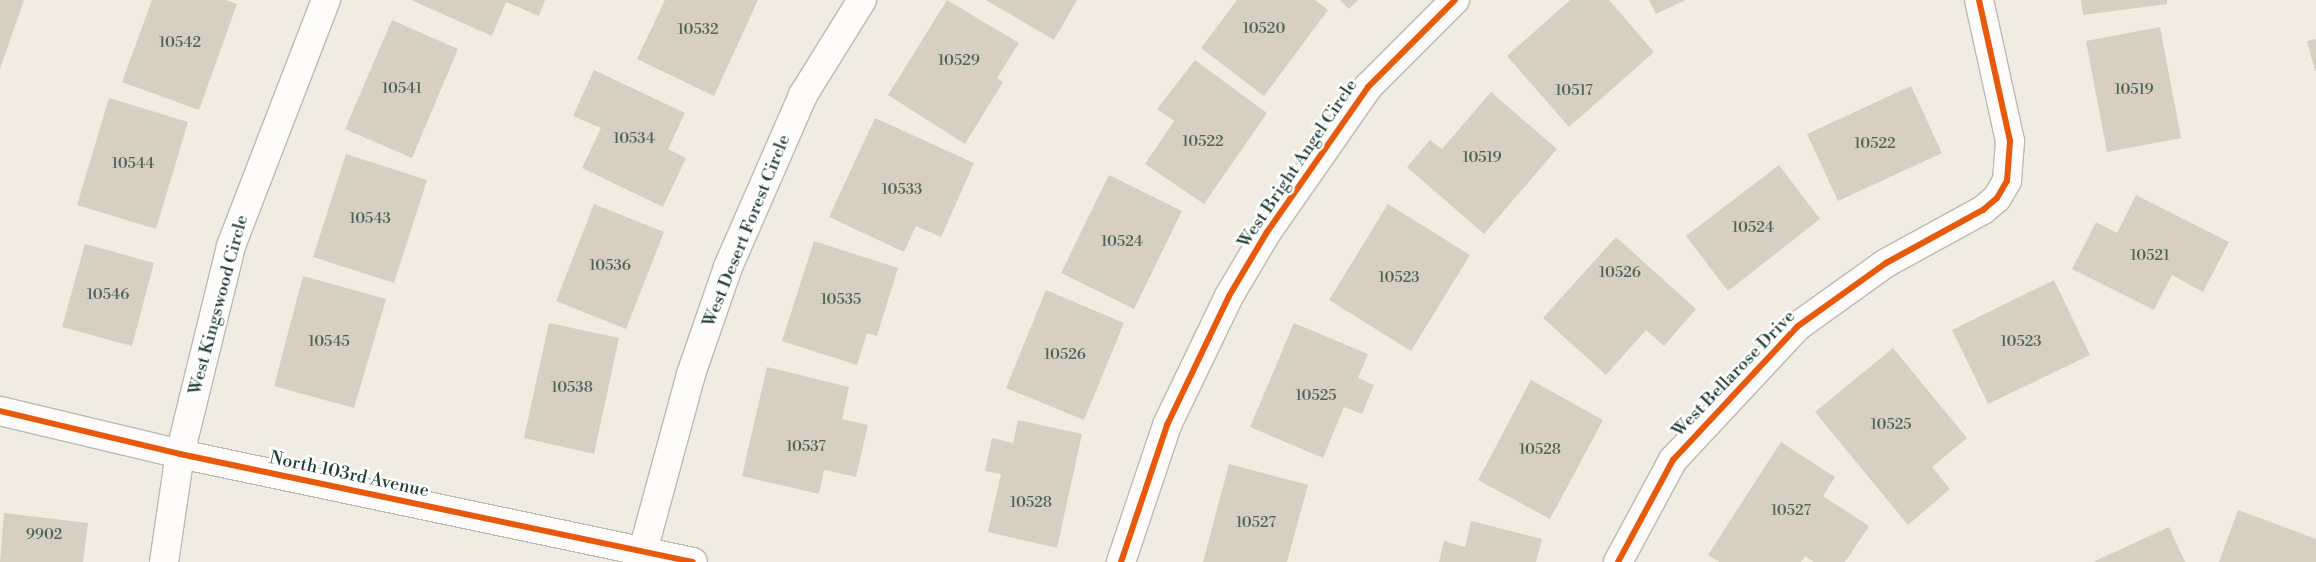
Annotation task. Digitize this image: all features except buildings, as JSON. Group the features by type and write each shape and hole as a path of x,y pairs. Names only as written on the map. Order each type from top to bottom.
{"street":[{"name":"West Kingswood Circle","path":"164,562 180,454 231,246 326,0"},
{"name":"West Desert Forest Circle","path":"641,557 691,374 728,267 803,95 862,0"},
{"name":"West Bright Angel Circle","path":"1121,562 1167,425 1234,288 1368,87 1454,0"},
{"name":"West Bellarose Drive","path":"1618,562 1673,460 1798,326 1886,263 1983,210 1997,198 2007,181 2010,141 1979,0"},
{"name":"North 103rd Avenue","path":"0,411 180,454 641,557 692,562"}],"cycle path":[{"path":"1121,562 1167,425 1229,296 1267,232 1368,87 1455,0"},
{"path":"1618,562 1673,460 1798,326 1886,263 1983,210 1997,198 2007,181 2010,141 1979,0"},
{"path":"0,411 180,454 693,562"}]}
